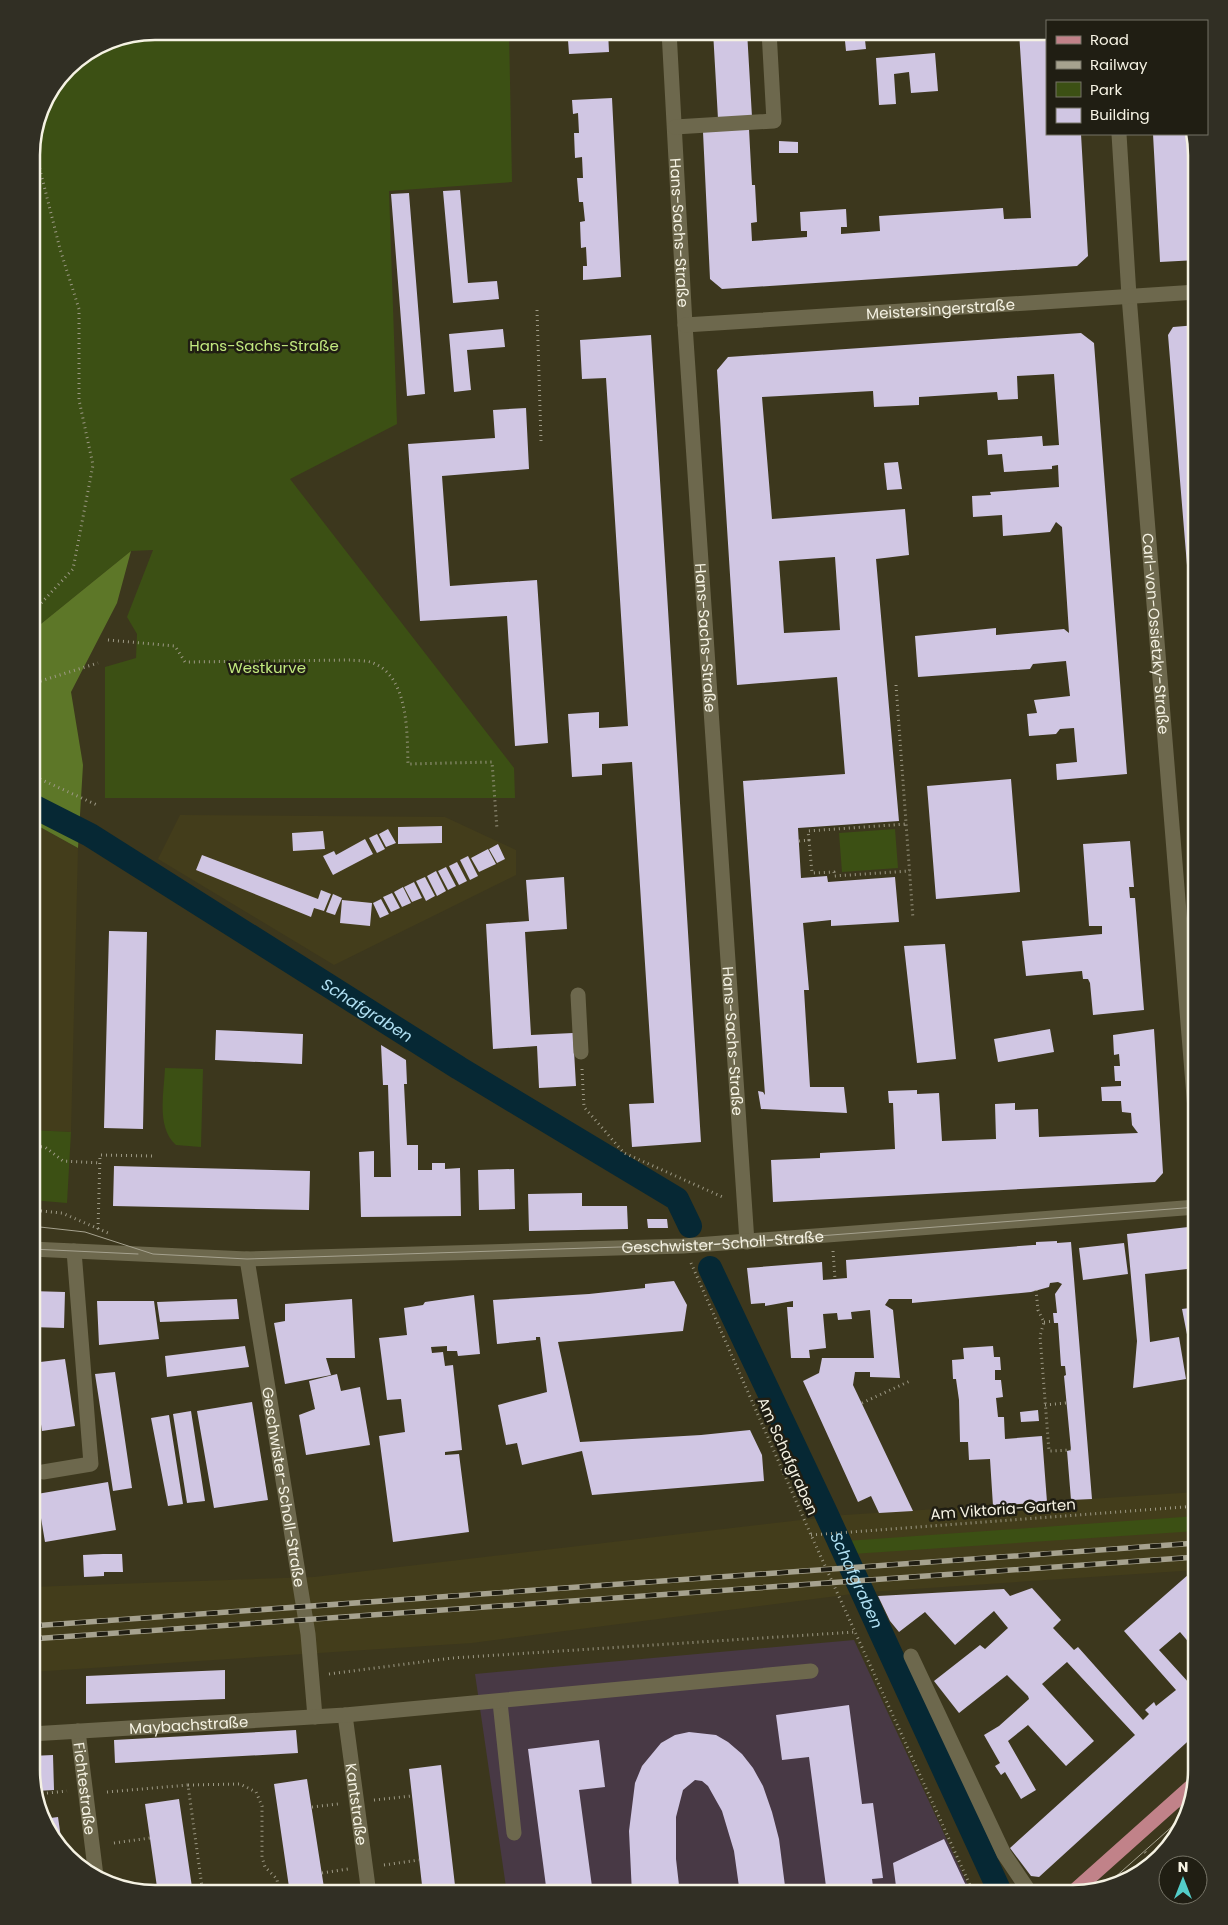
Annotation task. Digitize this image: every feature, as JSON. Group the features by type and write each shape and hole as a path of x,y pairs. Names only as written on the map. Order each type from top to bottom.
{"main road":[{"path":"1085,1884 1183,1801"}],"street":[{"name":"Hans-Sachs-Straße","path":"670,40 685,325 747,1242"},
{"path":"675,127 774,121 769,40"},
{"name":"Carl-von-Ossietzky-Straße","path":"1119,135 1129,296 1188,944"},
{"name":"Meistersingerstraße","path":"685,325 1188,293"},
{"path":"578,995 581,1052"},
{"name":"Geschwister-Scholl-Straße","path":"40,1249 247,1259 683,1246 1188,1208"},
{"path":"42,1472 91,1464 74,1251"},
{"name":"Geschwister-Scholl-Straße","path":"247,1259 308,1634 315,1717"},
{"path":"911,1656 1004,1854 1025,1885"},
{"name":"Maybachstraße","path":"40,1733 345,1715 500,1702 811,1671"},
{"path":"500,1702 514,1833"},
{"name":"Kantstraße","path":"345,1715 368,1885"},
{"name":"Fichtestraße","path":"78,1731 95,1868"}],"path":[{"path":"40,170 60,249 79,308 79,400 93,465 72,569 40,604"},
{"path":"536,310 541,441"},
{"path":"108,640 175,646 185,662 350,660 374,663 386,672 398,688 406,712 408,764 492,762 497,829"},
{"path":"40,681 98,663"},
{"path":"896,685 913,919"},
{"path":"40,779 97,805"},
{"path":"906,824 808,831 812,873 834,872 834,876 910,871"},
{"path":"799,841 809,840"},
{"path":"581,1052 584,1107 624,1153 746,1207"},
{"path":"40,1147 45,1147 63,1161 100,1163"},
{"path":"98,1230 100,1155 153,1156"},
{"path":"832,1236 835,1279"},
{"name":"Am Schafgraben","path":"683,1246 811,1535 970,1885"},
{"path":"1036,1290 1038,1310 1044,1322 1040,1336 1049,1451 1071,1450"},
{"path":"1044,1322 1054,1321"},
{"path":"862,1404 910,1381"},
{"path":"1046,1405 1066,1403"},
{"name":"Am Viktoria-Garten","path":"811,1535 1188,1507"},
{"path":"312,1676 452,1658 855,1632"},
{"path":"107,1792 188,1785 240,1784 256,1792 262,1806 262,1857 265,1867 277,1879 278,1885"},
{"path":"188,1785 202,1885"},
{"path":"42,1794 85,1790"},
{"path":"114,1843 150,1838"}],"shaded area":[{"path":"180,815 445,817 516,850 516,875 334,965 158,859"},
{"path":"40,827 78,848 71,1132 40,1130"},
{"path":"1188,1493 1188,1571 868,1592 472,1643 40,1671 40,1587 314,1577 844,1515"},
{"path":"854,1640 968,1885 506,1885 475,1674"}],"green space":[{"name":"Westkurve","path":"147,40 509,40 512,182 389,191 397,424 290,479 514,768 515,798 105,798 105,667 136,658 137,634 127,617 153,550 131,551 40,625 40,147 44,125 59,91 79,68 97,55 125,44"},
{"path":"131,551 117,603 71,692 83,765 78,848 40,827 40,625"},
{"path":"895,829 898,868 842,872 839,833"},
{"path":"165,1068 203,1069 201,1147 176,1145 170,1138 163,1119"},
{"path":"40,1130 71,1132 67,1203 40,1201"},
{"path":"1188,1517 1188,1532 852,1554 846,1541"}],"building":[{"path":"568,40 608,40 609,52 569,54"},
{"path":"714,40 748,40 752,117 718,119"},
{"path":"845,40 865,40 866,49 846,51"},
{"path":"1020,40 1046,40 1046,135 1081,135 1088,256 1077,266 722,289 710,279 703,132 749,129 752,185 755,185 757,222 751,223 752,241 807,237 807,231 801,231 800,212 846,209 847,227 841,227 841,234 880,231 879,216 1003,208 1004,219 1031,218"},
{"path":"935,53 938,91 911,93 909,72 894,74 896,104 879,105 876,58"},
{"path":"612,98 621,277 583,280 583,266 587,266 586,247 581,248 580,222 585,221 583,202 579,202 577,178 583,178 582,157 575,158 574,133 579,133 578,113 573,114 572,100"},
{"path":"1153,135 1186,135 1188,260 1160,262"},
{"path":"779,141 798,142 798,153 779,153"},
{"path":"460,190 468,283 497,281 499,299 453,303 443,191"},
{"path":"409,193 425,394 407,396 391,194"},
{"path":"1188,326 1188,578 1168,335 1173,327"},
{"path":"503,329 505,347 467,350 471,390 454,392 449,334"},
{"path":"1081,333 1094,343 1127,774 1057,780 1056,764 1077,762 1074,728 1060,729 1056,734 1029,736 1027,714 1037,713 1034,700 1070,696 1066,661 1033,664 1030,669 918,677 915,636 996,628 996,635 1064,629 1069,633 1062,527 1056,522 1050,532 1003,536 1002,515 973,517 972,496 991,495 990,492 1059,487 1058,465 1052,466 1052,469 1004,472 1002,454 988,455 987,440 1042,436 1043,446 1059,445 1054,374 1017,376 1018,399 998,400 997,392 919,397 919,405 874,407 873,391 762,397 772,519 905,509 909,555 876,559 899,821 798,828 801,878 827,876 828,882 895,877 899,922 831,926 831,920 803,923 809,990 804,990 810,1087 844,1087 847,1113 761,1109 758,1091 763,1092 765,1095 743,781 845,774 837,677 737,685 717,370 728,357","holes":["835,557 840,630 784,633 779,561"]},
{"path":"651,335 701,1142 632,1147 629,1104 654,1103 632,762 602,764 602,775 572,777 568,714 599,712 599,728 628,726 606,378 582,379 580,340"},
{"path":"526,408 529,469 442,476 450,586 537,580 548,743 515,746 507,616 420,621 408,444 495,438 493,410"},
{"path":"898,462 902,489 887,490 884,463"},
{"path":"1011,779 1020,892 936,899 927,786"},
{"path":"442,826 442,843 398,844 398,827"},
{"path":"388,829 396,843 386,847 379,834"},
{"path":"323,831 325,849 293,851 292,833"},
{"path":"377,834 385,849 377,853 369,838"},
{"path":"365,839 373,854 333,875 323,856 334,851 336,855"},
{"path":"1130,841 1134,887 1129,887 1130,898 1135,898 1144,1010 1093,1015 1090,983 1088,979 1083,979 1082,971 1026,976 1022,941 1102,934 1102,926 1089,926 1083,844"},
{"path":"498,844 505,859 497,863 489,849"},
{"path":"488,849 496,864 479,872 471,858"},
{"path":"202,855 318,899 321,890 331,894 324,911 314,908 311,917 196,870"},
{"path":"468,856 478,876 470,880 460,860"},
{"path":"457,862 467,881 459,885 449,866"},
{"path":"446,867 456,886 448,890 438,871"},
{"path":"436,871 446,891 437,896 427,876"},
{"path":"425,877 435,896 426,901 416,881"},
{"path":"564,877 567,929 525,932 531,1035 573,1033 576,1086 539,1088 537,1046 493,1049 486,924 529,921 526,880"},
{"path":"414,882 422,898 412,902 404,887"},
{"path":"403,887 411,903 402,907 394,892"},
{"path":"392,893 400,908 391,912 383,897"},
{"path":"333,894 342,898 335,915 326,912"},
{"path":"381,899 389,914 380,918 373,903"},
{"path":"342,900 372,903 370,926 340,923"},
{"path":"109,931 147,932 143,1129 104,1128"},
{"path":"945,944 956,1059 917,1063 904,946"},
{"path":"1050,1029 1054,1052 998,1062 994,1039"},
{"path":"1154,1029 1163,1173 1155,1182 773,1202 771,1160 820,1158 820,1153 895,1149 893,1103 889,1103 888,1091 917,1090 917,1094 939,1093 942,1141 996,1139 995,1104 1015,1103 1015,1110 1038,1109 1039,1137 1138,1133 1132,1125 1131,1113 1122,1112 1121,1101 1102,1101 1101,1087 1121,1086 1121,1081 1115,1081 1114,1066 1120,1066 1119,1054 1114,1055 1113,1035"},
{"path":"216,1030 303,1034 302,1064 215,1060"},
{"path":"381,1045 406,1060 407,1084 404,1084 407,1145 418,1145 418,1170 432,1170 432,1163 445,1163 445,1169 460,1168 461,1216 361,1217 359,1152 374,1151 374,1177 391,1177 388,1085 383,1085"},
{"path":"114,1166 310,1171 309,1210 113,1206"},
{"path":"514,1169 515,1209 479,1210 478,1170"},
{"path":"582,1193 582,1206 627,1206 628,1229 529,1231 528,1194"},
{"path":"647,1219 667,1219 668,1228 648,1228"},
{"path":"1188,1227 1188,1273 1187,1269 1145,1274 1150,1342 1179,1337 1186,1379 1133,1388 1137,1341 1127,1234"},
{"path":"1057,1241 1057,1243 1071,1242 1092,1499 1071,1500 1067,1451 1071,1450 1064,1376 1066,1375 1065,1366 1061,1366 1058,1323 1054,1323 1053,1313 1057,1313 1055,1294 1062,1284 1058,1282 1050,1283 1049,1287 1031,1292 912,1303 912,1299 889,1299 885,1305 893,1310 900,1378 870,1377 870,1372 855,1372 853,1385 913,1511 879,1513 871,1496 858,1502 803,1381 819,1373 822,1358 874,1358 870,1310 851,1312 852,1319 838,1320 837,1313 823,1314 826,1348 809,1350 810,1358 791,1358 787,1307 793,1307 793,1301 765,1306 765,1303 751,1304 747,1268 822,1262 823,1280 847,1278 846,1260 1036,1245 1036,1242"},
{"path":"1124,1243 1128,1274 1083,1280 1079,1248"},
{"path":"674,1281 687,1305 683,1331 558,1342 580,1442 701,1435 750,1430 762,1455 764,1481 592,1495 582,1451 522,1465 517,1443 506,1445 498,1405 547,1392 540,1337 536,1337 536,1340 497,1344 493,1300 589,1294 645,1288 645,1284"},
{"path":"40,1291 65,1292 64,1328 40,1327"},
{"path":"474,1295 480,1354 458,1356 457,1351 447,1351 447,1346 431,1347 432,1353 443,1352 445,1366 453,1365 462,1450 445,1452 445,1455 459,1454 469,1532 393,1542 379,1436 405,1432 401,1399 387,1400 379,1338 407,1335 404,1308 423,1305 425,1302"},
{"path":"237,1299 239,1319 160,1322 157,1302"},
{"path":"352,1299 355,1358 326,1358 331,1375 285,1384 274,1323 285,1321 285,1304"},
{"path":"97,1301 154,1301 159,1339 99,1345"},
{"path":"1188,1308 1188,1340 1182,1309"},
{"path":"245,1346 249,1367 167,1377 165,1356"},
{"path":"993,1346 994,1357 1000,1357 1001,1370 995,1370 995,1380 1001,1380 1003,1397 996,1398 998,1417 1004,1417 1005,1439 1042,1436 1047,1502 993,1506 990,1459 969,1460 968,1442 960,1442 959,1400 956,1379 953,1379 952,1360 964,1359 963,1348"},
{"path":"65,1359 75,1426 42,1431 40,1417 40,1362"},
{"path":"115,1372 132,1488 113,1491 95,1374"},
{"path":"337,1374 341,1391 360,1387 370,1445 306,1455 299,1415 315,1409 309,1381"},
{"path":"252,1402 268,1500 214,1508 197,1411"},
{"path":"1038,1410 1039,1421 1021,1422 1020,1412"},
{"path":"191,1411 205,1501 187,1503 173,1414"},
{"path":"169,1415 183,1504 168,1506 151,1418"},
{"path":"108,1482 116,1530 45,1542 40,1512 40,1493"},
{"path":"122,1554 123,1572 104,1572 104,1576 84,1577 83,1555"},
{"path":"1188,1575 1188,1641 1180,1632 1159,1650 1188,1682 1188,1741 1039,1877 1031,1876 1010,1848 1135,1735 1067,1662 1042,1684 1094,1741 1066,1766 1028,1725 1008,1741 1036,1790 1021,1799 1005,1772 1001,1775 995,1766 1000,1763 984,1735 999,1726 1029,1699 1028,1696 1007,1675 959,1713 934,1681 980,1645 985,1649 1008,1628 994,1611 955,1645 925,1612 899,1632 890,1621 878,1596 1004,1589 1010,1596 1032,1588 1061,1620 1053,1628 1074,1650 1078,1647 1143,1720 1149,1714 1145,1710 1154,1702 1156,1706 1176,1690 1124,1631"},
{"path":"225,1670 225,1699 86,1704 86,1676"},
{"path":"849,1705 862,1804 873,1803 883,1878 872,1879 873,1885 826,1885 809,1757 782,1760 776,1715"},
{"path":"296,1730 298,1753 115,1763 114,1740"},
{"path":"689,1732 716,1735 742,1754 753,1768 763,1786 772,1812 779,1839 785,1885 739,1885 734,1851 722,1811 708,1786 702,1781 695,1780 683,1790 676,1817 676,1859 679,1885 632,1885 629,1831 635,1783 642,1766 661,1743 675,1735"},
{"path":"599,1740 605,1787 579,1790 592,1885 546,1885 528,1749"},
{"path":"53,1755 54,1790 42,1791 40,1756"},
{"path":"441,1765 455,1885 422,1885 409,1769"},
{"path":"307,1779 324,1885 289,1885 274,1784"},
{"path":"179,1799 192,1885 157,1885 145,1804"},
{"path":"58,1817 61,1836 59,1834 51,1818"},
{"path":"944,1839 966,1885 896,1885 893,1863"}],"waterway":[{"name":"Schafgraben","path":"40,810 90,835 459,1068 677,1199 690,1226"},
{"name":"Schafgraben","path":"710,1268 826,1513 997,1885"}],"tram line":[{"path":"40,1227 85,1232 153,1254 247,1259 714,1244 1188,1208"},
{"path":"40,1249 138,1254"},
{"path":"1116,1877 1175,1824"}],"railway":[{"path":"40,1625 1188,1544"},
{"path":"40,1638 1188,1558"}]}
